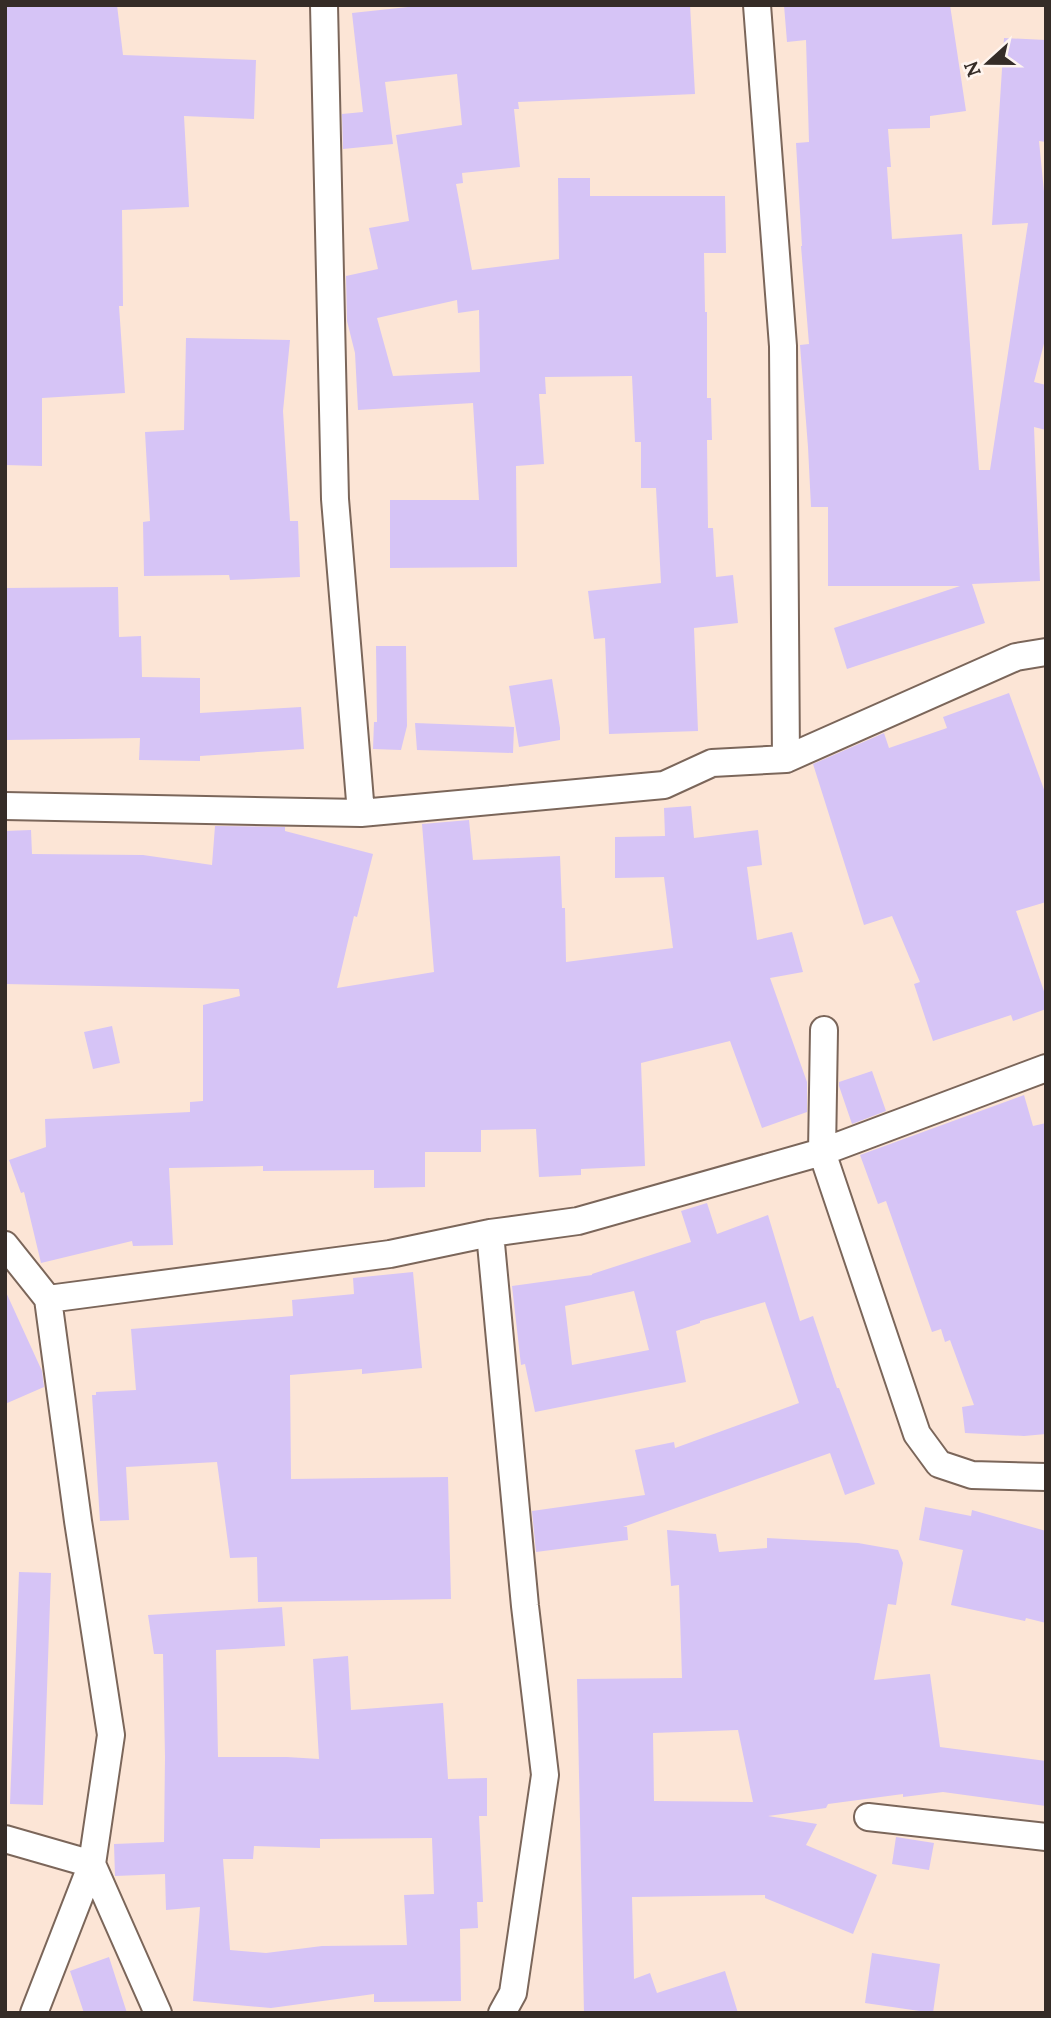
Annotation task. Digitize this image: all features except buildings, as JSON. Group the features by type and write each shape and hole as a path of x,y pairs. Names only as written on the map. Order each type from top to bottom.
{"street":[{"path":"324,5 335,499 361,813"},
{"path":"757,5 783,346 786,760"},
{"path":"5,806 361,813 664,785 712,763 786,760 1016,657 1046,652"},
{"path":"824,1030 822,1152 916,1434 939,1464 950,1468 972,1475 1046,1477"},
{"path":"48,1299 390,1254 490,1233 578,1221 822,1152 1046,1068"},
{"path":"490,1233 525,1606 545,1775 513,1993 502,2013"},
{"path":"5,1245 48,1299 111,1735 92,1864 34,2013"},
{"path":"868,1817 1046,1837"},
{"path":"5,1839 92,1864"},
{"path":"92,1864 158,2013"}]}
